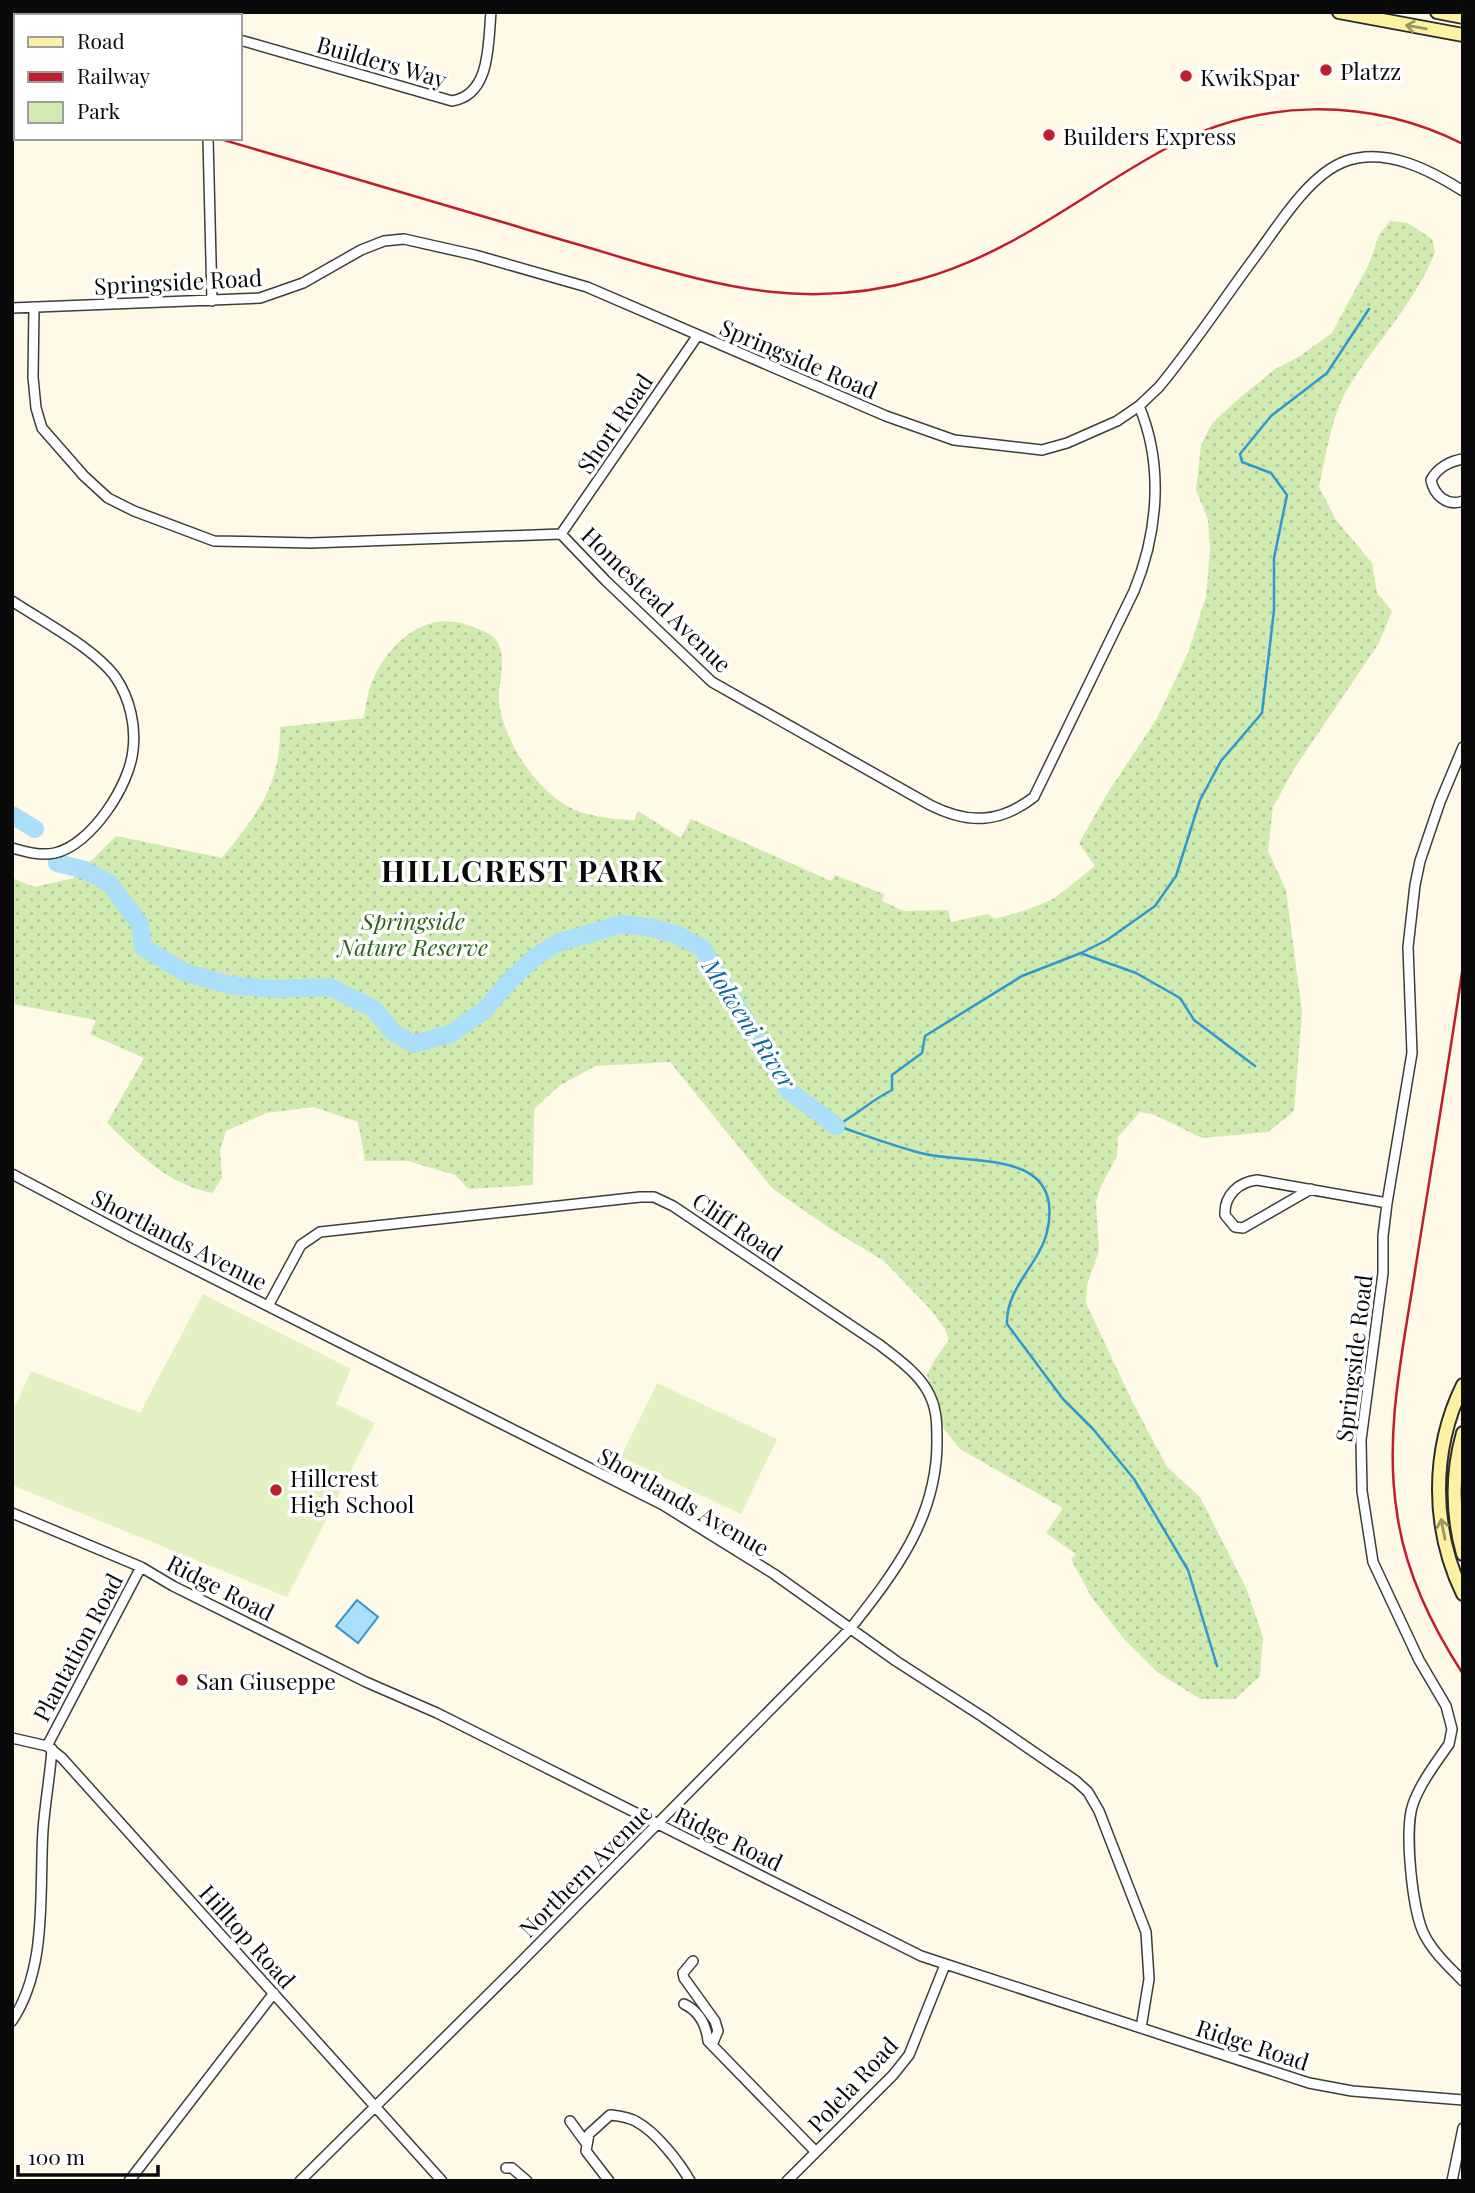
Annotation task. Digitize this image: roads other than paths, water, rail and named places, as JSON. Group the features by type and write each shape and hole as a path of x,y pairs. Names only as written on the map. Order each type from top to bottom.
{"main road":[{"path":"1339,12 1463,35"},
{"path":"1437,12 1463,17"},
{"path":"1463,1385 1446,1431 1439,1481 1440,1515 1448,1555 1463,1594"},
{"path":"1463,1433 1458,1452 1454,1494 1463,1554"}],"street":[{"name":"Builders Way","path":"242,41 452,101 465,98 479,85 491,12"},
{"path":"208,140 212,301"},
{"name":"Springside Road","path":"12,308 260,298 303,284 361,250 384,240 404,239 475,255 587,287 886,416 954,440 1042,450 1092,434 1139,406 1175,369 1296,203 1327,171 1351,160 1385,158 1423,169 1463,191"},
{"name":"Homestead Avenue","path":"34,307 33,377 36,408 42,428 84,476 108,498 134,511 214,541 338,542 561,534 703,675 724,690 946,813 963,819 1001,816 1034,797 1145,565 1156,491 1151,439 1139,406"},
{"name":"Short Road","path":"561,534 698,335"},
{"path":"1463,459 1440,468 1433,476 1431,484 1437,494 1448,502 1463,501"},
{"path":"12,601 81,646 115,677 132,715 134,734 130,766 112,802 94,827 72,846 56,853 33,854 12,848"},
{"name":"Springside Road","path":"1463,747 1440,802 1420,861 1415,885 1408,947 1412,1053 1387,1203 1383,1236 1383,1273 1362,1424 1362,1491 1373,1562 1419,1660 1446,1706 1450,1721 1449,1744 1423,1783 1412,1807 1409,1844 1421,1928 1433,1950 1463,1981"},
{"name":"Shortlands Avenue","path":"12,1174 663,1506 733,1547 1082,1786 1100,1811 1146,1932 1149,1979 1141,2028"},
{"path":"1311,1189 1243,1228 1235,1227 1225,1214 1229,1196 1238,1186 1257,1180 1311,1189 1387,1203"},
{"name":"Cliff Road","path":"268,1306 301,1245 313,1234 326,1230 640,1197 662,1200 854,1326 908,1368 928,1390 938,1419 936,1474 929,1497 899,1566 850,1629"},
{"name":"Ridge Road","path":"12,1513 141,1567 173,1586 374,1686 437,1713 921,1956 1331,2088 1463,2100"},
{"name":"Plantation Road","path":"12,2021 22,2003 34,1969 49,1747 141,1567"},
{"name":"Northern Avenue","path":"300,2181 850,1629"},
{"path":"12,1738 49,1747"},
{"name":"Hilltop Road","path":"49,1747 77,1774 442,2181"},
{"path":"693,1961 683,1973 684,1978 715,2021 718,2031 712,2045"},
{"name":"Polela Road","path":"787,2181 893,2075 909,2055 945,1965"},
{"path":"129,2181 274,1993"},
{"path":"684,2004 694,2009 702,2020 708,2041 816,2152"},
{"path":"609,2181 586,2151 586,2143 589,2134 610,2115 637,2121 671,2154 690,2181"},
{"path":"570,2121 586,2143"},
{"path":"1452,2181 1463,2128"},
{"path":"506,2168 512,2168 527,2181"}],"water":[{"path":"357,1600 378,1617 358,1643 336,1626"}],"waterway":[{"path":"836,1126 892,1090 892,1075 922,1053 925,1036 1022,976 1107,940 1155,906 1176,876 1200,800 1221,761 1262,713 1274,610 1274,558 1287,495 1271,473 1242,462 1240,454 1271,416 1327,373 1369,309"},
{"name":"Molweni River","path":"12,815 35,829"},
{"name":"Molweni River","path":"57,863 85,870 109,883 140,924 143,947 184,972 229,985 273,989 330,987 374,1009 393,1032 414,1044 450,1034 486,1009 510,980 534,958 557,943 622,924 678,935 702,948 789,1091 836,1126"},
{"path":"1083,954 1136,973 1180,998 1194,1020 1255,1066"},
{"path":"838,1126 925,1154 1012,1166 1030,1174 1043,1186 1049,1205 1047,1232 1043,1244 1017,1287 1008,1311 1007,1324 1063,1399 1093,1429 1134,1479 1188,1570 1217,1666"}],"railway":[{"path":"224,140 698,279 770,292 806,294 881,288 955,268 1017,238 1165,149 1201,132 1238,120 1275,112 1313,109 1351,111 1389,117 1426,128 1463,144"},
{"path":"1463,966 1401,1361 1393,1453 1397,1513 1406,1556 1430,1617 1463,1674"}],"place":[{"name":"Platzz","path":"1326,70"},
{"name":"KwikSpar","path":"1186,76"},
{"name":"Builders Express","path":"1049,135"},
{"name":"Hillcrest High School","path":"276,1490"},
{"name":"San Giuseppe","path":"182,1680"}],"district":[{"name":"HILLCREST PARK","path":"523,870"}],"park label":[{"name":"Springside Nature Reserve","path":"413,933"}]}
